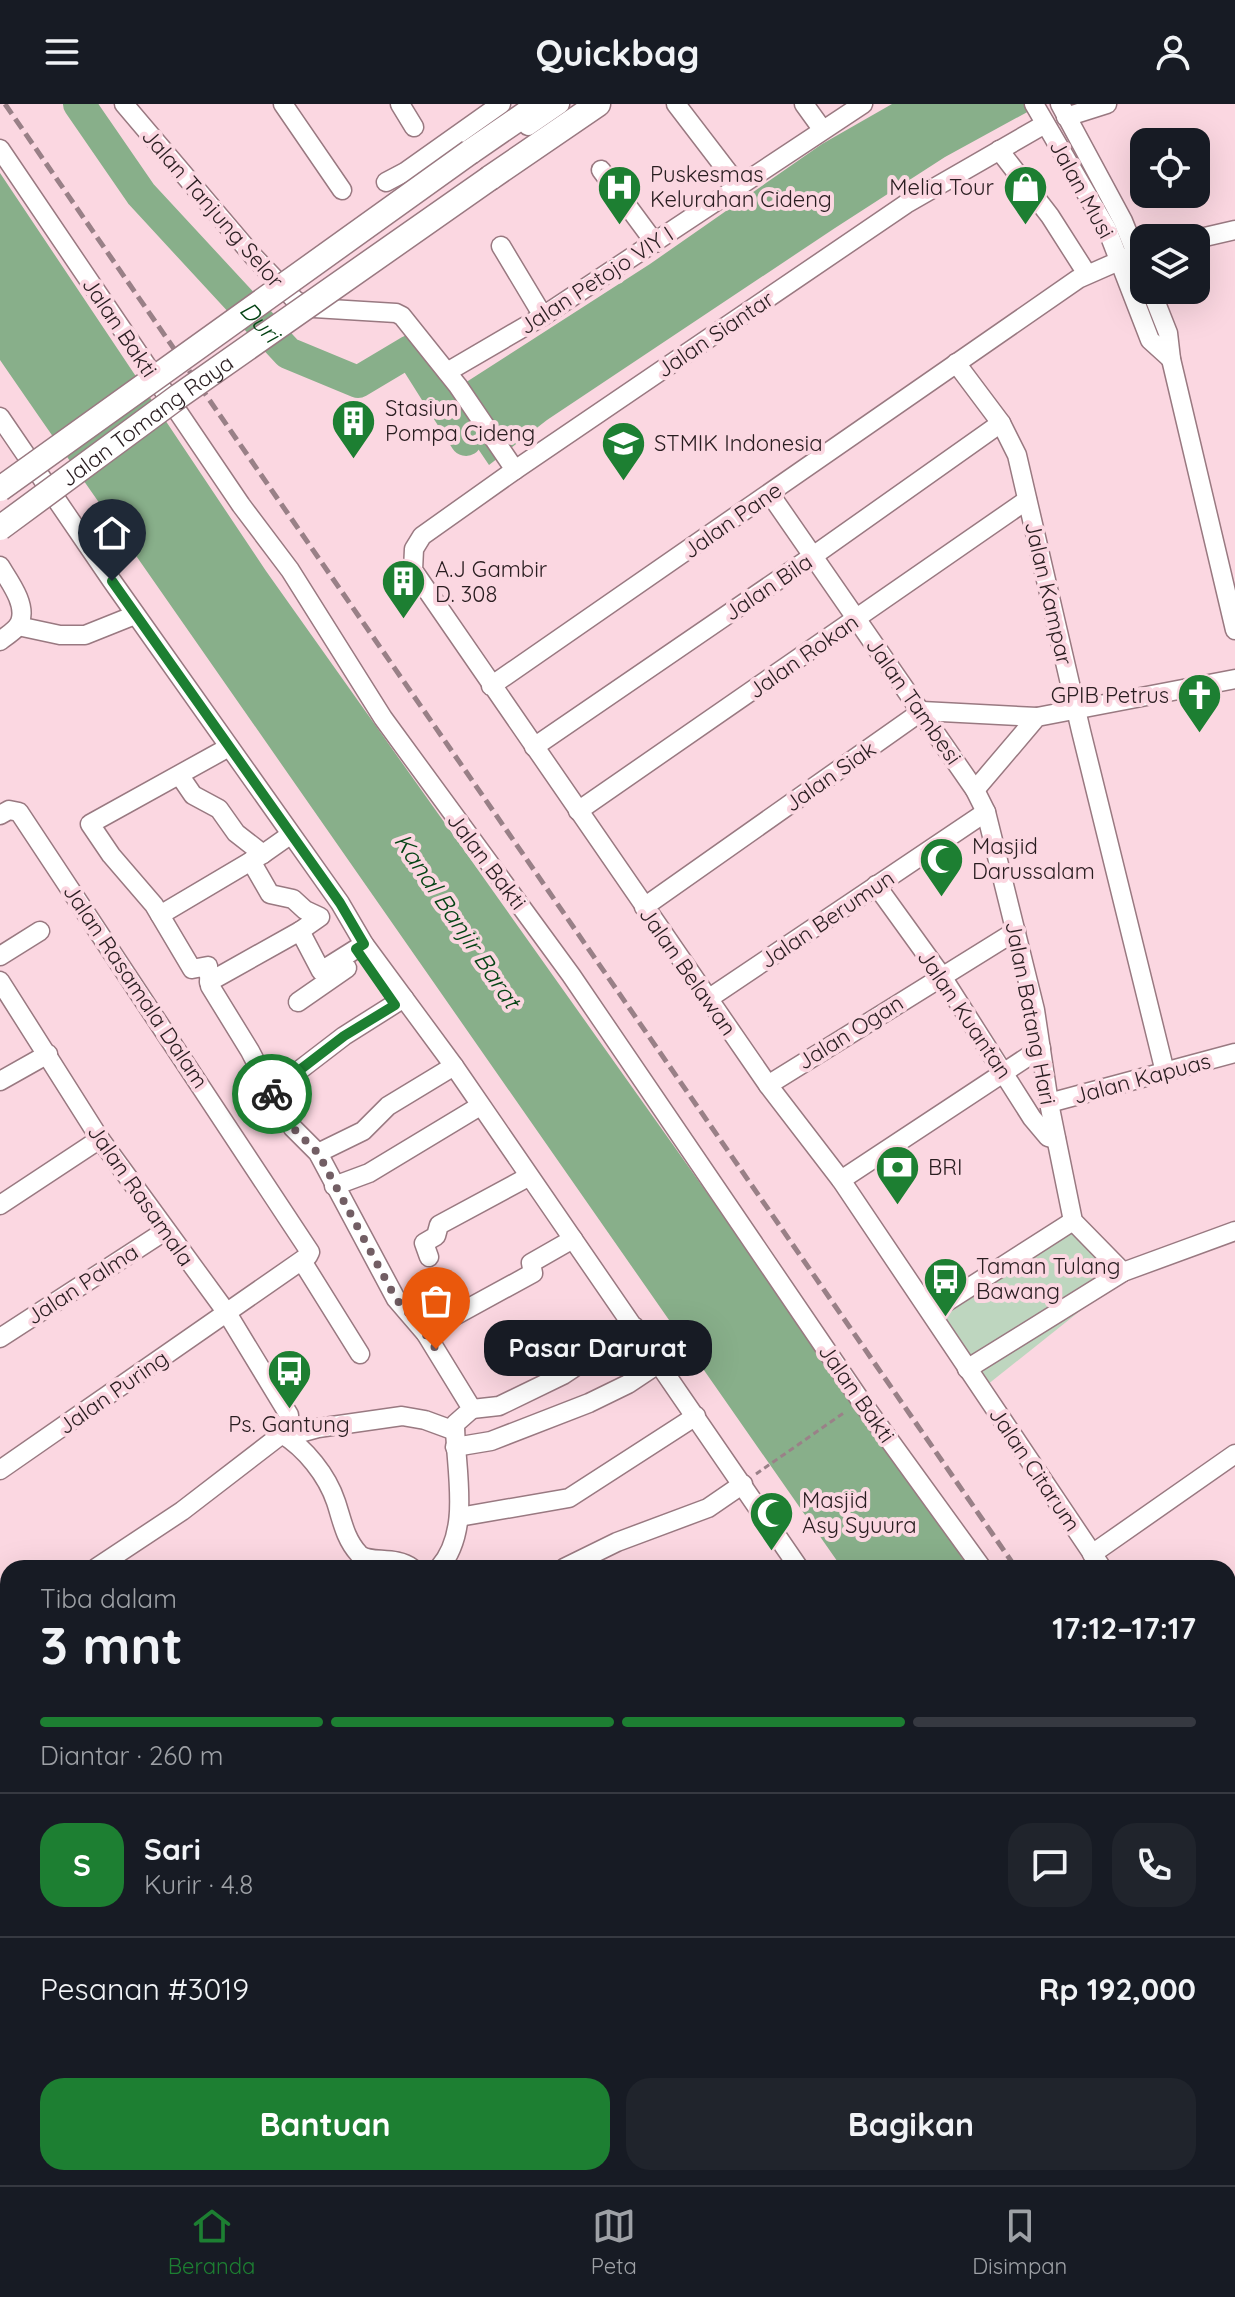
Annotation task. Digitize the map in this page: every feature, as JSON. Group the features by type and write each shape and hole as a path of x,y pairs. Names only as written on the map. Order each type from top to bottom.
{"main road":[{"path":"480,165 540,104"},
{"path":"480,165 598,104"},
{"name":"Jalan Tomang Raya","path":"0,489 480,165"},
{"name":"Jalan Tomang Raya","path":"0,528 179,396 480,165"}],"street":[{"name":"Jalan Tanjung Selor","path":"124,104 254,257 296,301 314,308 396,313 402,316 452,379 513,467"},
{"path":"283,104 342,190"},
{"path":"400,104 414,127"},
{"path":"386,182 501,104"},
{"path":"480,165 560,104"},
{"path":"480,165 580,104"},
{"path":"676,104 738,185"},
{"path":"804,104 822,129"},
{"name":"Jalan Petojo VIY I","path":"452,379 863,104"},
{"path":"1063,111 1107,104"},
{"name":"Jalan Musi","path":"1063,111 1123,221 1130,244"},
{"name":"Jalan Musi","path":"1040,114 1107,229 1130,251"},
{"name":"Jalan Siantar","path":"413,570 414,549 422,536 513,467 906,204 999,150 1040,114"},
{"name":"Jalan Bakti","path":"0,149 233,494 290,570 383,718 571,975 852,1388 976,1560"},
{"path":"999,150 1050,216 1087,274"},
{"path":"601,170 655,243"},
{"path":"1210,236 1235,230"},
{"path":"501,246 543,316"},
{"name":"Jalan Pane","path":"491,686 1087,274 1130,255"},
{"name":"Jalan Musi","path":"1143,304 1150,340 1171,359"},
{"name":"Jalan Musi","path":"1157,304 1168,333 1171,359 1235,630"},
{"name":"Jalan Kampar","path":"956,363 1001,423 1017,455 1165,1072"},
{"path":"0,417 135,615 340,903 361,950 399,1002 454,1066 658,1364 696,1416 749,1479 795,1560"},
{"name":"Jalan Bila","path":"534,747 1001,423"},
{"name":"Jalan Tambesi","path":"770,494 975,790"},
{"name":"Jalan Rokan","path":"578,811 1027,500"},
{"path":"0,566 17,595 21,620 0,641"},
{"name":"Jalan Belawan","path":"413,570 768,1085 841,1180 967,1369"},
{"path":"18,626 60,635 85,635 135,615"},
{"path":"922,711 1037,717 1234,679"},
{"name":"Jalan Siak","path":"644,907 922,711"},
{"path":"975,790 1037,717"},
{"path":"229,747 90,824 111,855 140,885 192,969 208,966 209,982 271,1092 293,1128 318,1153 396,1299 426,1334 472,1409"},
{"path":"180,776 193,795 219,809 257,858 270,894 293,899 305,910 320,917"},
{"name":"Jalan Batang Hari","path":"975,790 986,812 1035,1010 1049,1103 1073,1221"},
{"name":"Jalan Rasamala Dalam","path":"0,815 15,810 28,825 310,1248 308,1256 302,1261"},
{"name":"Jalan Berumun","path":"708,999 986,812"},
{"path":"160,915 290,835"},
{"name":"Jalan Kuantan","path":"876,885 941,975 1040,1128 1048,1137 1056,1139"},
{"path":"209,982 300,931 340,903"},
{"path":"0,956 40,931"},
{"path":"300,931 321,971 361,950"},
{"name":"Jalan Ogan","path":"768,1085 1016,931"},
{"path":"298,1002 361,950"},
{"name":"Jalan Rasamala","path":"0,981 100,1139 227,1313 289,1415 282,1433"},
{"path":"271,1092 344,1036 399,1002"},
{"path":"841,1180 1041,1048"},
{"name":"Jalan Kapuas","path":"1049,1103 1235,1053"},
{"path":"0,1081 48,1054"},
{"path":"318,1153 363,1131 388,1106 454,1066"},
{"path":"334,1186 369,1173 480,1106"},
{"path":"0,1205 100,1139"},
{"path":"429,1257 424,1243 436,1236 439,1225 528,1177"},
{"path":"931,1312 1073,1221 1123,1272"},
{"name":"Jalan Palma","path":"0,1338 165,1231"},
{"path":"967,1369 1123,1272 1235,1231"},
{"path":"426,1334 533,1274 531,1263 573,1239"},
{"path":"227,1313 302,1261 360,1354"},
{"name":"Jalan Puring","path":"0,1470 227,1313"},
{"path":"446,1560 459,1517 456,1422 472,1409 499,1406 563,1375 635,1327"},
{"path":"108,1560 182,1511 282,1433 296,1434 402,1416 425,1420 455,1439 491,1441 589,1403 628,1384 658,1364"},
{"name":"Jalan Citarum","path":"967,1369 1096,1560"},
{"path":"459,1517 569,1498 696,1416"},
{"path":"282,1433 299,1445 316,1467 335,1498 345,1534 362,1557 393,1560"},
{"path":"1098,1560 1235,1454"},
{"path":"581,1560 617,1542 708,1508 749,1479"}],"path":[{"path":"749,1479 846,1411"}],"shaded area":[{"path":"1078,1211 1110,1287 987,1385 936,1311"}],"water":[{"path":"892,104 1042,104 945,157 835,228 547,420 489,465 443,397 650,264 822,144"},
{"name":"Kanal Banjir Barat","path":"0,173 266,571 854,1400 964,1560 836,1560 0,360"}],"waterway":[{"name":"Duri","path":"79,104 141,194 288,353 358,382 410,351 466,440"}],"railway":[{"path":"5,104 1010,1560"}],"way so far":[{"path":"272,1094 293,1128 318,1153 396,1299 436,1349"}],"place":[{"name":"Puskesmas Kelurahan Cideng","path":"619,226"},
{"name":"Melia Tour","path":"1025,226"},
{"name":"Stasiun Pompa Cideng","path":"354,460"},
{"name":"STMIK Indonesia","path":"623,482"},
{"name":"A.J Gambir D. 308","path":"404,621"},
{"name":"GPIB Petrus","path":"1200,734"},
{"name":"Masjid Darussalam","path":"941,898"},
{"name":"BRI","path":"897,1206"},
{"name":"Taman Tulang Bawang","path":"945,1318"},
{"name":"Pasar Darurat","path":"436,1349"},
{"name":"Ps. Gantung","path":"289,1410"},
{"name":"Masjid Asy Syuura","path":"771,1552"}],"route":[{"path":"112,581 340,903 364,944 356,949 395,1005 312,1059 272,1094"}]}
